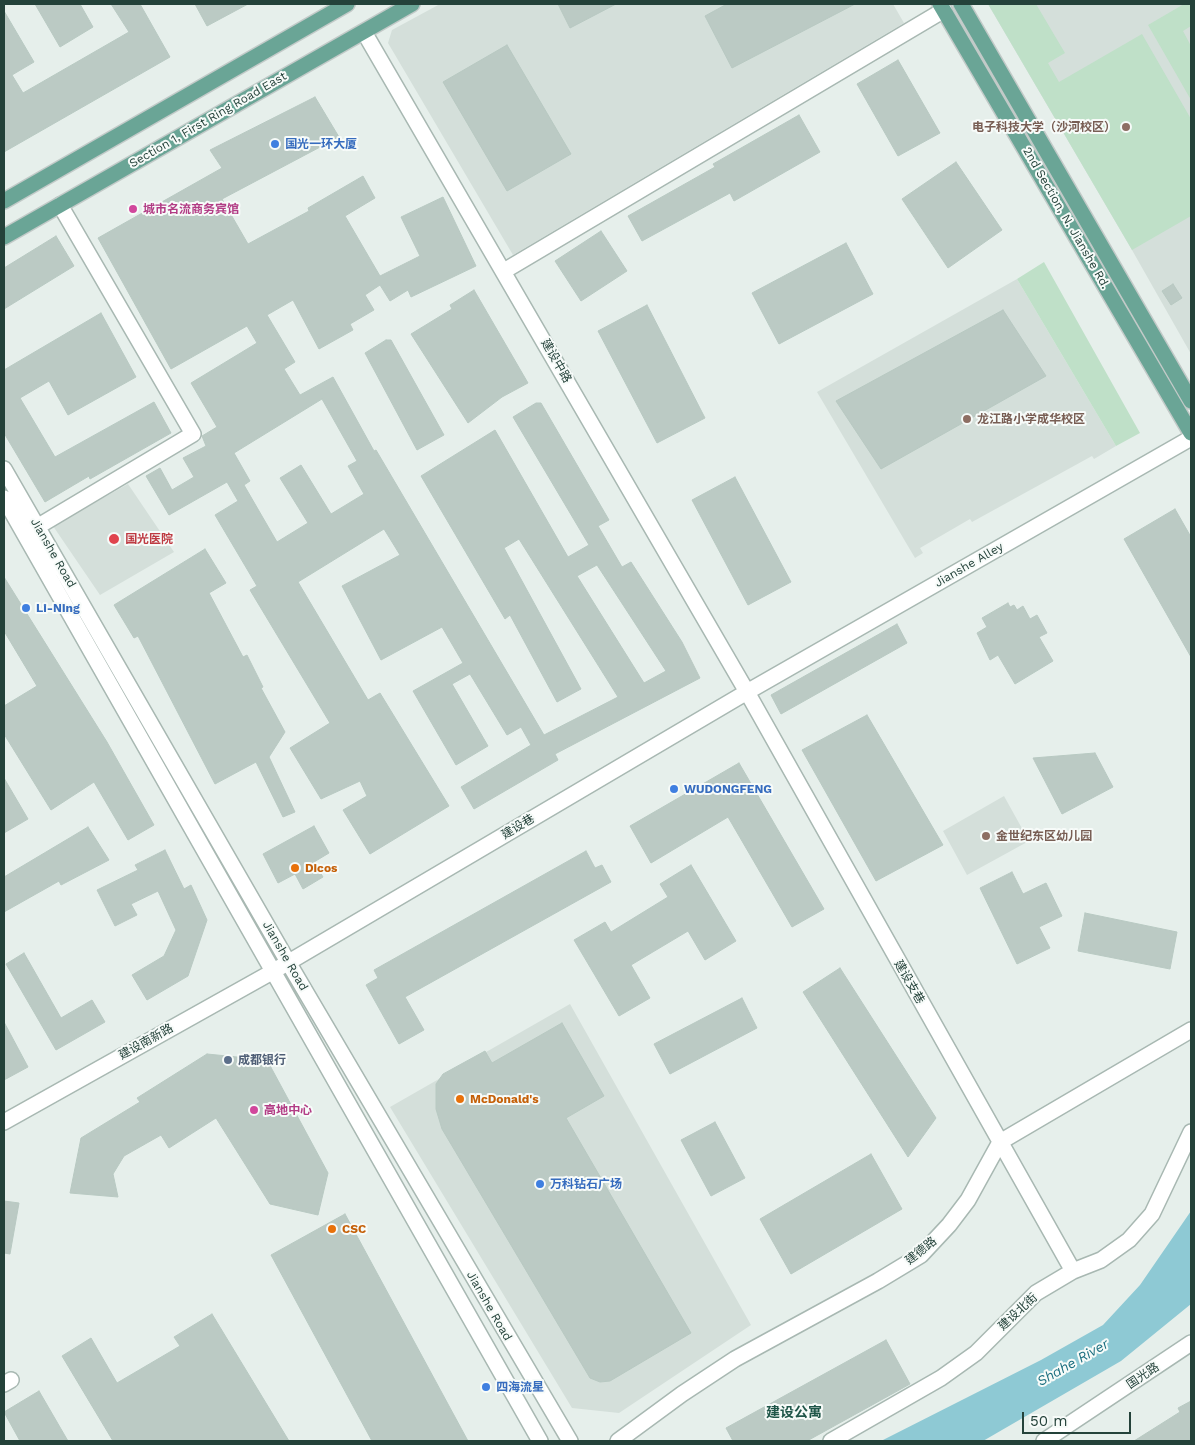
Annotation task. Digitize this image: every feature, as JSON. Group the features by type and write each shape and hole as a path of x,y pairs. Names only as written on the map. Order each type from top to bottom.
{"main road":[{"path":"4,201 347,4"},
{"name":"Section 1, First Ring Road East","path":"4,237 412,4"},
{"name":"2nd Section, N. Jianshe Rd.","path":"961,4 1191,400"},
{"name":"2nd Section, N. Jianshe Rd.","path":"942,7 1191,433"}],"street":[{"path":"504,271 942,7"},
{"name":"建设中路","path":"364,32 747,692"},
{"path":"37,526 193,434 60,205"},
{"name":"Jianshe Alley","path":"747,692 1191,438"},
{"name":"Jianshe Road","path":"4,469 288,962 570,1441"},
{"name":"Jianshe Road","path":"4,498 540,1441"},
{"name":"建设巷","path":"288,962 747,692"},
{"name":"建设支巷","path":"747,692 1072,1271"},
{"name":"建设南新路","path":"4,1122 288,962"},
{"path":"1000,1142 1191,1030"},
{"name":"建设北街","path":"831,1441 941,1378 976,1353 1036,1294 1072,1271 1102,1260 1129,1240 1152,1214 1191,1132"},
{"name":"建德路","path":"618,1441 682,1394 735,1359 878,1281 921,1254 949,1225 968,1200 1000,1142"},
{"name":"国光路","path":"1044,1441 1191,1343"}],"shaded area":[{"path":"440,4 893,4 904,23 513,255 388,43 392,30"},
{"name":"电子科技大学（沙河校区）","path":"988,4 1191,4 1191,354 1132,250"},
{"name":"龙江路小学成华校区","path":"1017,279 1116,446 1094,459 1092,456 972,522 970,519 920,548 923,553 915,558 817,392"},
{"name":"国光医院","path":"128,484 174,552 100,595 53,526"},
{"name":"金世纪东区幼儿园","path":"1004,796 1029,841 967,875 943,831"},
{"name":"万科钻石广场","path":"570,1004 751,1325 619,1413 572,1408 390,1107"}],"green space":[{"name":"电子科技大学（沙河校区）","path":"988,4 1036,4 1065,53 1048,63 1059,82 1142,34 1191,119 1191,216 1132,250"},
{"path":"1184,4 1191,4 1191,26 1183,31 1191,46 1191,100 1148,25"},
{"path":"1044,262 1140,433 1116,446 1017,279"}],"water":[{"name":"Shahe River","path":"1191,1211 1191,1304 1121,1361 983,1441 881,1441 1041,1360 1103,1325 1140,1285"}],"building":[{"path":"35,4 80,4 93,27 60,47"},
{"path":"111,4 140,4 170,57 4,152 4,11 34,62 12,75 23,93 129,32"},
{"path":"195,4 248,4 207,26"},
{"path":"558,4 616,4 570,28"},
{"path":"727,4 855,4 732,68 705,16"},
{"path":"507,45 571,154 507,191 443,82"},
{"path":"898,60 940,133 898,156 857,84"},
{"path":"315,97 339,137 222,199 248,244 309,211 308,208 363,176 375,198 345,216 380,276 420,256 401,217 443,197 476,266 411,297 408,290 390,301 380,285 365,295 374,310 350,324 353,330 319,349 293,300 267,315 295,362 284,369 300,395 333,377 374,451 376,450 544,735 618,697 519,539 504,548 581,689 557,702 510,615 505,619 421,476 495,430 568,557 589,545 513,417 536,403 541,403 609,520 598,526 622,567 631,562 682,642 700,678 555,754 558,760 474,809 461,787 531,745 521,727 507,735 470,674 452,684 488,746 456,765 413,691 463,663 442,627 381,660 342,586 400,555 384,529 298,582 368,700 380,693 449,806 370,854 343,810 367,796 360,781 321,799 290,748 330,723 250,590 257,586 215,515 238,501 227,482 169,515 146,476 160,468 172,490 194,477 183,458 206,446 202,436 217,427 191,383 257,343 247,326 171,369 98,238 222,168 210,150","holes":["322,399 357,461 348,466 364,494 331,514 301,465 280,478 308,523 277,542 244,485 250,481 234,453","597,565 666,671 644,683 577,576"]},
{"path":"799,115 820,152 734,201 730,193 642,241 628,216 715,167 713,164"},
{"path":"956,162 1002,230 948,268 902,199"},
{"path":"601,231 627,271 581,301 555,261"},
{"path":"56,236 74,266 4,309 4,268"},
{"path":"846,243 873,294 779,344 752,293"},
{"path":"1173,284 1182,298 1171,305 1162,291"},
{"path":"474,290 528,383 502,397 468,423 411,334 452,309 450,305"},
{"path":"647,305 705,418 657,443 598,331"},
{"path":"1003,310 1046,376 881,469 836,401"},
{"path":"101,313 136,377 68,415 49,381 20,398 55,457 154,402 171,433 90,479 89,476 45,502 4,433 4,370"},
{"path":"386,340 391,340 444,435 417,450 365,353"},
{"path":"735,477 791,582 748,605 692,500"},
{"path":"1175,509 1191,537 1191,657 1124,539"},
{"path":"205,549 226,583 209,593 243,657 247,655 263,687 261,688 285,732 269,757 295,812 283,817 256,762 215,784 138,636 134,638 114,605"},
{"path":"4,577 107,742 154,825 128,840 94,782 51,810 4,734 4,706 37,686 4,631"},
{"path":"1008,603 1010,607 1014,605 1017,610 1023,606 1030,619 1037,615 1047,633 1039,637 1053,661 1015,684 998,655 990,660 977,633 987,627 982,618"},
{"path":"897,624 907,643 781,714 771,695"},
{"path":"867,715 943,845 876,881 802,750"},
{"path":"1095,753 1113,787 1062,814 1033,758"},
{"path":"739,763 824,909 792,927 728,817 651,863 630,826"},
{"path":"4,778 28,819 4,833"},
{"path":"314,826 329,853 314,862 323,877 303,889 295,874 278,883 263,854"},
{"path":"88,827 109,860 61,885 59,881 4,912 4,877"},
{"path":"165,850 184,889 191,885 207,920 188,976 147,1000 132,975 164,956 176,930 158,891 131,904 137,915 115,926 97,890 138,870 135,865"},
{"path":"586,851 595,868 602,865 611,882 405,997 424,1030 399,1044 366,985 378,978 374,970"},
{"path":"691,865 736,941 705,960 688,931 631,965 650,998 619,1016 574,940 605,922 611,932 668,897 660,884"},
{"path":"1012,872 1023,894 1046,883 1062,916 1039,927 1050,948 1017,964 980,888"},
{"path":"1085,913 1177,932 1170,969 1078,951"},
{"path":"24,953 61,1018 92,1000 105,1022 56,1050 6,964"},
{"path":"840,968 936,1118 908,1157 803,992"},
{"path":"742,998 757,1028 670,1074 654,1044"},
{"path":"4,1022 28,1067 4,1080"},
{"name":"万科钻石广场","path":"562,1023 604,1096 566,1118 691,1333 610,1381 600,1382 590,1378 442,1129 436,1109 436,1084 443,1074 485,1051 492,1063"},
{"path":"207,1054 267,1060 328,1173 318,1215 270,1204 216,1118 169,1148 161,1135 124,1156 113,1174 118,1197 70,1193 81,1138 140,1102 137,1098"},
{"path":"715,1122 745,1178 711,1196 681,1140"},
{"path":"871,1154 902,1209 791,1274 760,1219"},
{"path":"4,1201 19,1203 10,1254 4,1253"},
{"path":"345,1214 468,1441 372,1441 271,1255"},
{"path":"212,1314 289,1441 113,1441 62,1356 91,1338 117,1383 180,1346 174,1337"},
{"path":"886,1340 910,1384 807,1441 733,1441 726,1428"},
{"path":"39,1391 68,1441 20,1441 4,1412"},
{"path":"1191,1401 1191,1441 1134,1441 1180,1412 1178,1408"}],"place":[{"name":"电子科技大学（沙河校区）","path":"1126,127"},
{"name":"国光一环大厦","path":"275,144"},
{"name":"城市名流商务宾馆","path":"133,209"},
{"name":"龙江路小学成华校区","path":"967,419"},
{"name":"国光医院","path":"114,539"},
{"name":"Li-Ning","path":"26,608"},
{"name":"WUDONGFENG","path":"674,789"},
{"name":"金世纪东区幼儿园","path":"986,836"},
{"name":"Dicos","path":"295,868"},
{"name":"成都银行","path":"228,1060"},
{"name":"McDonald's","path":"460,1099"},
{"name":"高地中心","path":"254,1110"},
{"name":"万科钻石广场","path":"540,1184"},
{"name":"CSC","path":"332,1229"},
{"name":"四海流星","path":"486,1387"}],"district":[{"name":"建设公寓","path":"794,1413"}]}
